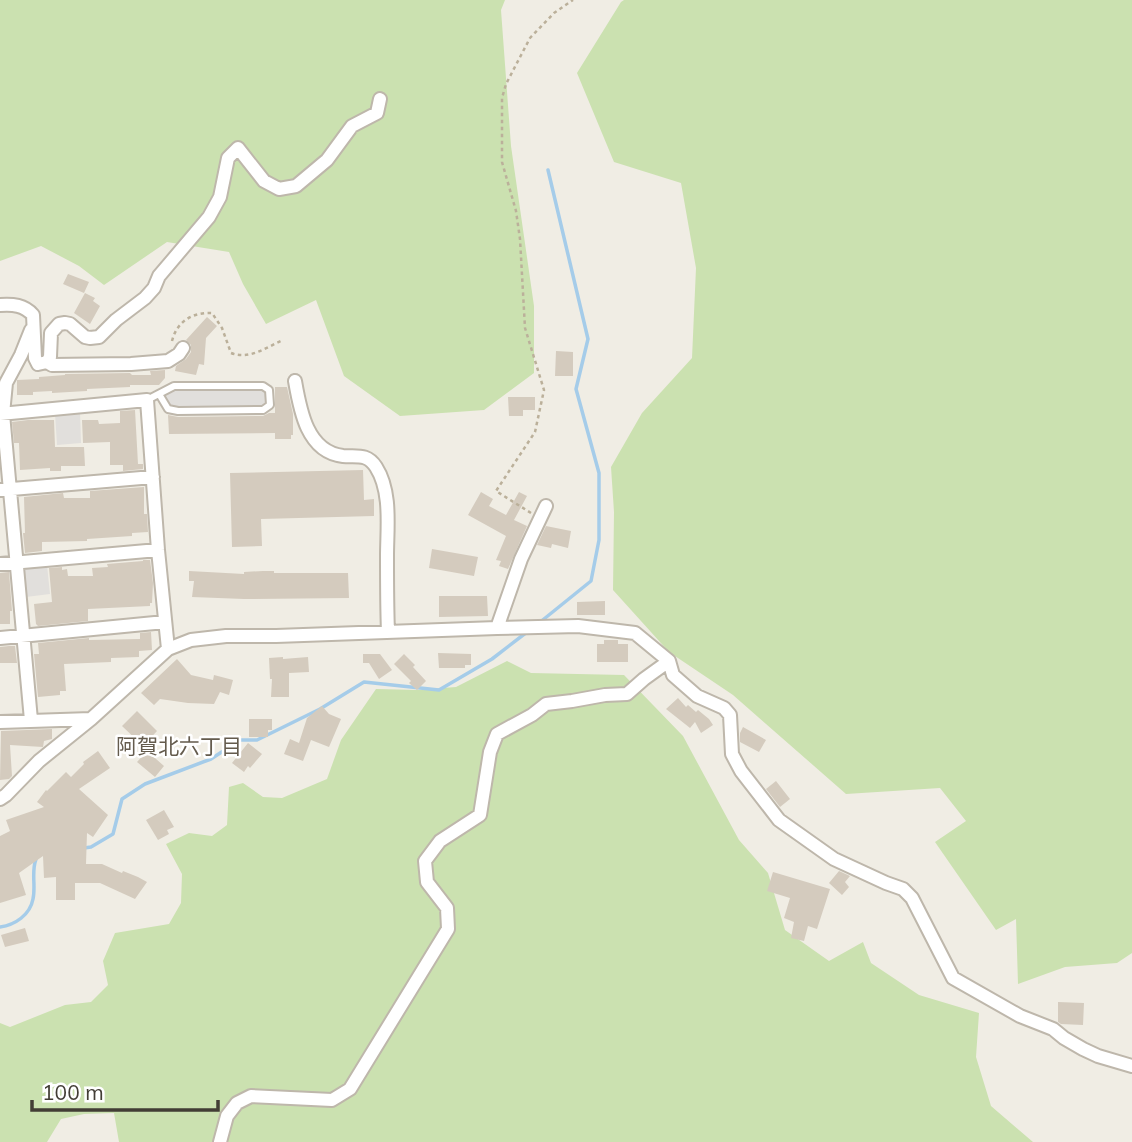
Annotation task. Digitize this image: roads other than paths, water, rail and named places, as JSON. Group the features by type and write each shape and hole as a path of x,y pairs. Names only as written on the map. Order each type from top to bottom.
{"street":[{"path":"47,362 50,357 51,333 59,324 70,324 85,337 99,337 154,288 159,276 209,217 220,197 228,158 237,148 264,181 279,189 296,186 327,160 352,126 377,113 380,99"},
{"path":"0,304 17,305 28,309 33,315 34,358 38,364 131,364 168,361 179,353"},
{"path":"31,720 18,563 5,489 2,414 6,383 34,323"},
{"path":"295,381 305,422 324,451 343,456 361,455 377,468 382,479 387,506 388,632"},
{"path":"2,414 153,397 153,477 168,649"},
{"path":"5,489 153,477"},
{"path":"496,628 521,559 546,506"},
{"path":"0,564 158,550"},
{"path":"0,638 165,622"},
{"path":"0,799 39,761 91,719 168,649 191,640 226,636 578,626 635,633 668,662 673,675 697,696 724,708 730,715 732,754 741,771 779,820 834,859 903,889 912,898 953,978 1020,1016 1053,1029 1083,1049 1132,1066"},
{"path":"220,1142 227,1116 237,1102 251,1096 331,1100 350,1089 448,929 447,908 427,882 425,861 440,841 480,815 490,752 497,734 546,704 627,694 668,662"},
{"path":"0,722 91,719"}],"lane":[{"path":"174,386 263,386 269,390 270,405 263,410 178,411 168,409 153,397 174,386"}],"waterway":[{"path":"539,623 591,581 599,540 599,473 576,389 588,339 548,170"},
{"path":"84,848 91,847 113,834 122,799 145,784 211,759 240,740 257,740 320,709 364,682 439,690 492,659 527,632"},
{"path":"0,927 11,924 29,910 34,894 36,859"}],"district":[{"name":"阿賀北六丁目","path":"179,747"}]}
